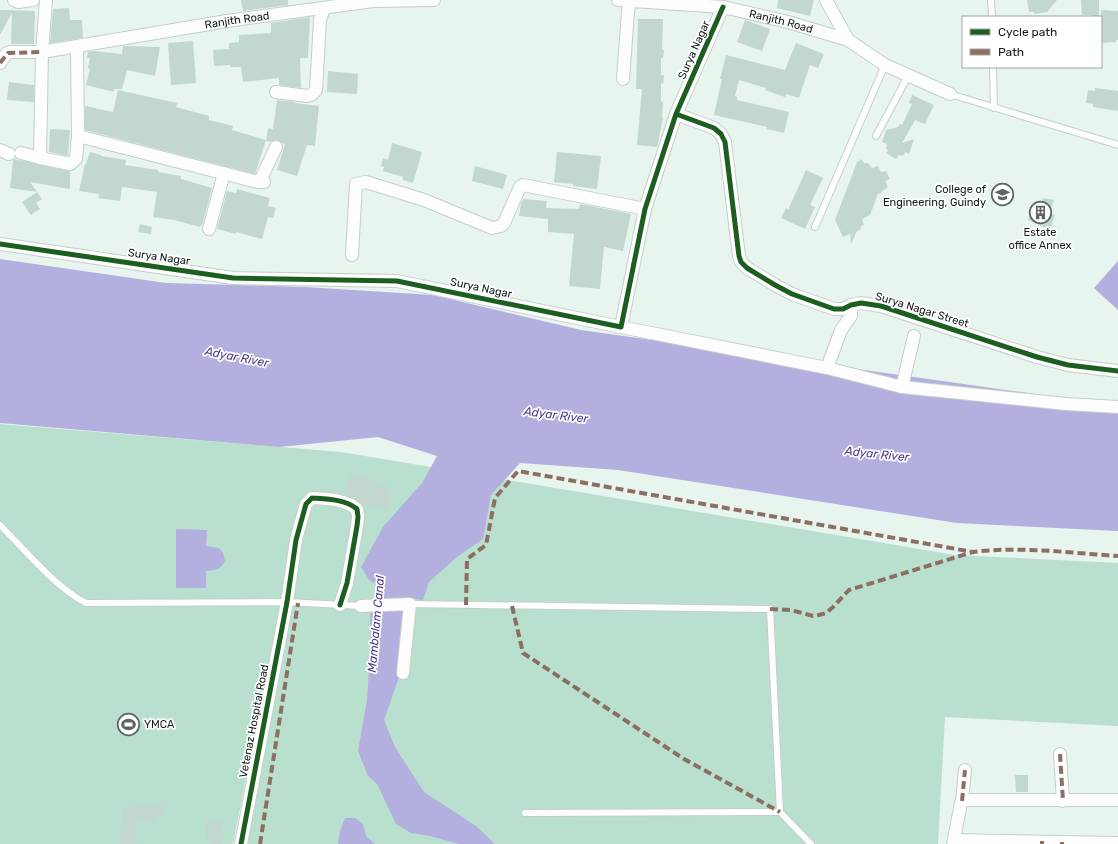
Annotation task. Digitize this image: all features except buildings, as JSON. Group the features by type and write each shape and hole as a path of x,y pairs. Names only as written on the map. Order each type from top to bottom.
{"street":[{"path":"14,0 18,2 33,0"},
{"path":"40,158 42,52 46,0"},
{"name":"Ranjith Road","path":"0,63 8,52 42,52 227,20 373,1 434,0"},
{"name":"Ranjith Road","path":"618,0 723,7 788,22 848,40 885,65 950,94"},
{"name":"Ranjith Road","path":"826,0 848,40"},
{"path":"624,79 630,1"},
{"name":"Surya Nagar","path":"0,244 233,278 397,281 622,327 645,209 676,114 723,7"},
{"path":"276,92 307,96 311,95 316,90 320,20 324,8"},
{"path":"21,153 70,164 76,158 78,136 77,46"},
{"name":"Surya Nagar Street","path":"676,114 714,128 721,134 725,142 739,256 741,262 747,268 792,294 834,309 843,309 851,305 862,303 881,306 1037,357 1068,365 1118,370"},
{"path":"78,136 258,182 264,182 261,179 276,147"},
{"path":"209,229 224,173"},
{"path":"352,255 356,184 366,182 424,200 492,228 501,226 504,223 520,187 523,185 645,209"},
{"path":"827,368 841,330 851,316 851,305"},
{"path":"622,327 827,368 902,387 1066,404 1118,407"},
{"path":"902,387 914,336"},
{"name":"Vetenaz Hospital Road","path":"241,844 287,602 296,540 306,504 312,498 338,501 348,504 356,509 358,517 357,526 347,583 340,605"},
{"path":"361,606 410,604 403,673"},
{"path":"1060,754 1063,800"},
{"path":"965,770 962,801 953,842 1118,843"},
{"path":"962,801 1118,800"}],"lane":[{"path":"991,0 992,16"},
{"path":"815,227 885,65"},
{"path":"993,68 994,108"},
{"path":"876,136 908,76"},
{"path":"950,94 1118,145"},
{"path":"0,525 61,587 86,603 287,602 361,606"},
{"path":"410,604 770,609 780,812 811,844"},
{"path":"525,813 780,812"}],"green space":[{"path":"0,424 341,452 955,555 1118,563 1118,726 945,717 938,844 247,844 296,587 284,586 233,844 0,844"}],"water":[{"path":"0,259 166,283 305,287 433,295 581,330 1056,397 1118,403 1118,531 957,523 618,470 520,463 491,495 483,539 457,557 429,582 423,600 406,598 403,614 398,680 384,720 395,747 424,792 476,826 495,844 459,844 430,836 411,833 396,824 377,784 368,776 358,751 367,700 371,642 370,614 381,602 381,585 370,581 361,567 383,527 422,483 437,456 378,437 279,447 0,423"},
{"path":"1118,261 1118,310 1094,288"},
{"path":"176,529 207,530 206,546 219,548 223,553 225,561 221,566 215,570 206,571 206,588 176,588"},
{"path":"345,818 355,818 363,824 366,836 375,844 338,844 340,831"}],"marked path":[{"path":"0,63 8,53 42,52"},
{"path":"466,605 467,559 486,545 495,498 518,471 973,552"},
{"path":"770,609 791,610 813,616 819,615 826,613 849,590 973,552 991,550 1027,550 1118,556"},
{"path":"260,844 298,603"},
{"path":"512,606 523,653 684,759 780,812"},
{"path":"1060,754 1063,801"},
{"path":"962,801 965,770"}],"cycle path":[{"path":"0,244 233,278 397,281 621,327 645,209 676,114 723,7"},
{"path":"676,114 714,128 721,134 725,142 741,262 747,268 775,285 792,294 834,309 843,309 851,305 861,303 881,306 1037,357 1068,365 1118,371"},
{"path":"241,844 287,602 296,540 306,504 312,498 341,501 357,509 357,526 347,583 340,605"}],"place":[{"name":"College of Engineering, Guindy","path":"1002,195"},
{"name":"Estate office Annex","path":"1040,212"},
{"name":"YMCA","path":"128,724"}],"water label":[{"name":"Adyar River","path":"237,357"},
{"name":"Adyar River","path":"556,415"},
{"name":"Adyar River","path":"877,454"},
{"name":"Mambalam Canal","path":"376,624"}]}
